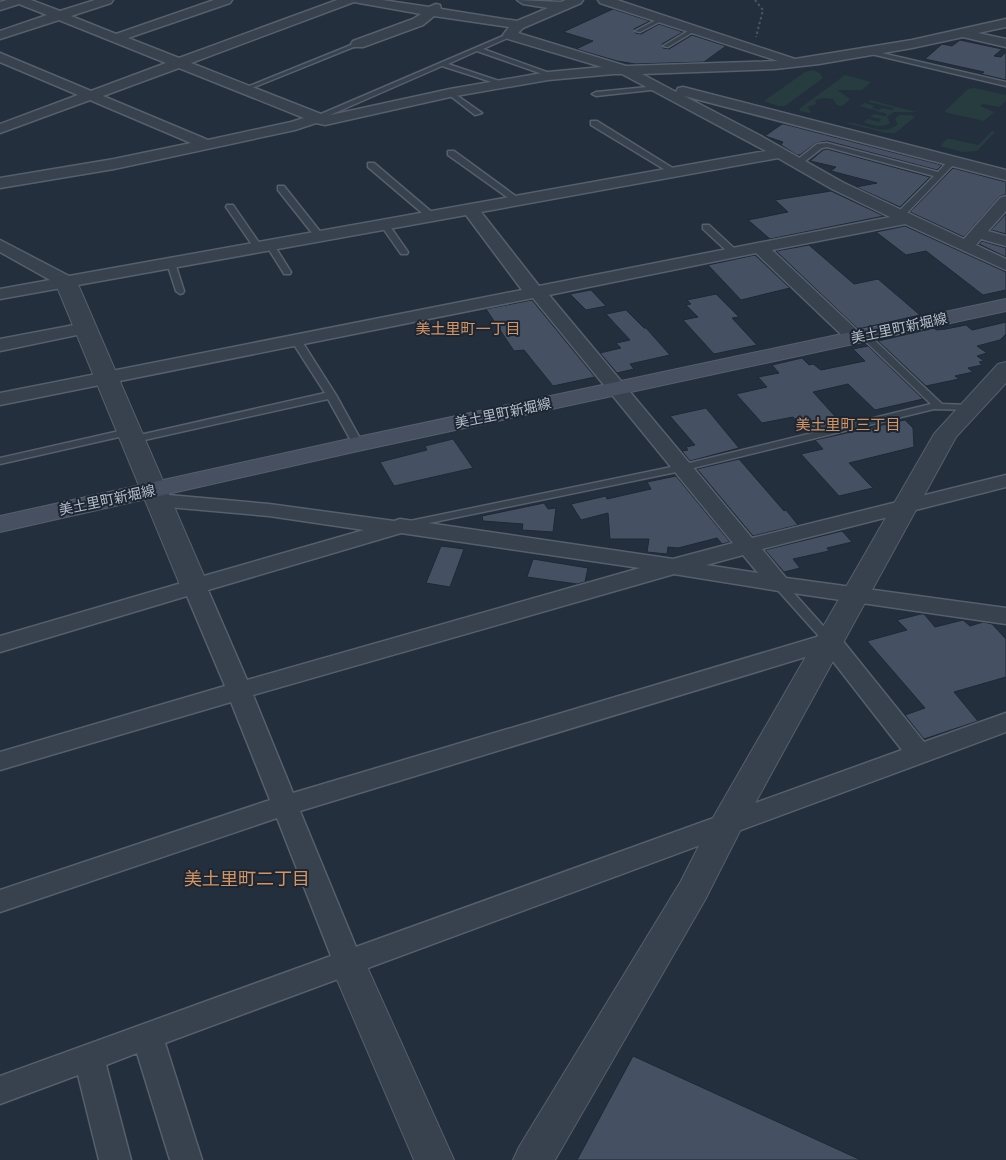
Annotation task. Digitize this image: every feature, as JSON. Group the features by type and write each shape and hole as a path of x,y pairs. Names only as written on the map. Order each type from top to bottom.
{"main road":[{"name":"美土里町新堀線","path":"0,524 155,495 358,444 1006,305"}],"street":[{"path":"0,6 20,0 325,120 500,83 623,70 713,68 797,62 869,52 962,34 1006,23"},
{"path":"0,35 107,0"},
{"path":"116,38 226,0"},
{"path":"0,129 349,0"},
{"path":"358,0 431,12 514,30 623,70 662,89 838,186 905,216 972,239 1006,241"},
{"path":"358,44 418,22 446,0"},
{"path":"523,0 563,6"},
{"path":"514,30 577,0"},
{"path":"604,0 797,62"},
{"path":"962,34 1006,43"},
{"path":"0,57 207,145"},
{"path":"662,89 1006,175"},
{"path":"0,183 98,167 207,145 295,126 318,117"},
{"path":"0,294 780,153"},
{"path":"972,239 1006,201"},
{"path":"470,209 535,291 779,584"},
{"path":"0,399 905,216"},
{"path":"972,239 1006,265"},
{"path":"0,245 66,282 239,691 283,806 347,962 434,1160"},
{"path":"759,247 859,336"},
{"path":"0,345 85,328"},
{"path":"533,1160 693,890 726,825 946,434 954,407 1002,378"},
{"path":"0,761 670,566 907,504 1006,481"},
{"path":"155,495 398,527 1006,616"},
{"path":"0,644 398,527"},
{"path":"830,641 919,754"},
{"path":"0,901 283,806 830,641"},
{"path":"0,1090 1006,722"},
{"path":"147,1036 186,1160"},
{"path":"89,1057 115,1160"}],"lane":[{"path":"638,31 662,19"},
{"path":"666,46 695,29"},
{"path":"318,117 477,49 514,30"},
{"path":"245,89 358,44"},
{"path":"477,49 553,76"},
{"path":"869,52 1006,84"},
{"path":"442,64 500,83"},
{"path":"596,94 662,89"},
{"path":"450,93 478,113"},
{"path":"594,123 675,172"},
{"path":"797,163 820,146 827,145 940,175"},
{"path":"452,153 517,200"},
{"path":"905,216 953,161"},
{"path":"371,165 431,216"},
{"path":"282,188 319,236"},
{"path":"230,207 287,272"},
{"path":"384,224 404,252"},
{"path":"706,227 733,252"},
{"path":"171,263 180,291"},
{"path":"859,336 954,407"},
{"path":"296,340 331,395 358,444"},
{"path":"0,462 331,395"},
{"path":"398,527 681,468 954,407"},
{"path":"779,584 830,641"}],"path":[{"path":"755,0 763,10 755,43"}],"green space":[{"path":"813,70 820,73 823,78 785,106 778,106 764,101 805,72"},
{"path":"845,75 871,82 862,90 837,90 850,99 842,106 837,105 833,99 823,98 815,100 816,104 807,107 811,112 800,111 799,109"},
{"path":"974,88 1006,95 1006,100 999,107 983,104 980,106 994,112 984,121 945,111 968,89"},
{"path":"870,100 916,112 894,112 887,117 890,123 883,126 873,125 863,122 868,119 879,122 881,119 870,117 874,114 885,116 887,114 860,106 865,103 879,110 882,108 892,110 894,108 869,102"},
{"path":"899,115 915,117 895,133 886,133 846,123 886,129 898,124 895,119"},
{"path":"992,131 995,132 977,151 962,152 940,146 947,139 978,145"}],"building":[{"path":"613,9 650,21 634,29 635,33 641,34 659,24 683,32 662,44 663,48 669,49 692,35 726,46 704,62 635,64 617,61 576,49 593,41 563,32"},
{"path":"960,40 1002,49 994,56 1001,57 1006,52 1006,80 981,74 984,72 925,59 942,44 952,46"},
{"path":"782,124 942,165 937,170 827,141 816,143 800,155 797,155 781,145 783,142 765,136"},
{"path":"827,149 930,177 900,207 856,187 877,183 831,171 836,167 810,161"},
{"path":"953,168 1006,182 1006,194 999,197 964,237 910,212"},
{"path":"831,191 884,216 770,239 748,220 788,212 775,200"},
{"path":"1006,214 1006,234 991,230"},
{"path":"905,226 1006,272 1006,290 983,295 926,251 906,255 876,232"},
{"path":"982,241 1006,248 1006,257 979,244"},
{"path":"809,245 854,284 878,279 920,315 858,329 776,251"},
{"path":"755,255 790,288 741,300 708,265"},
{"path":"591,290 606,306 586,310 570,294"},
{"path":"716,294 739,317 732,318 757,345 714,354 683,320 698,317 686,305 691,304 687,300"},
{"path":"532,300 595,377 553,386 524,350 514,351 486,309"},
{"path":"626,310 646,328 670,355 630,364 634,369 617,373 600,353 621,348 616,343 630,340 606,314"},
{"path":"1006,322 1006,334 1000,340 977,346 987,353 977,356 984,361 979,362 982,365 968,368 973,372 955,376 959,379 926,386 878,341 934,328 936,330 966,325 972,330"},
{"path":"868,346 923,399 875,410 848,384 813,392 842,424 808,432 793,417 762,423 736,394 767,387 758,377 779,373 772,365 802,358 809,365 813,364 821,370 865,361 853,349"},
{"path":"706,408 739,448 690,461 682,451 688,450 686,447 695,445 670,416"},
{"path":"905,420 913,428 914,447 849,463 873,488 839,496 801,454 823,449 815,440"},
{"path":"453,439 473,468 394,486 380,462 427,450 425,446"},
{"path":"739,459 798,525 753,536 697,469"},
{"path":"676,476 730,542 722,544 717,538 678,548 668,547 667,554 647,552 649,539 610,539 608,513 581,520 571,504 606,496 607,499 651,489 647,482"},
{"path":"544,503 548,509 556,508 553,532 522,530 523,524 483,521 482,516"},
{"path":"842,531 852,542 827,548 829,551 793,559 800,568 784,572 765,550"},
{"path":"441,546 464,549 450,587 426,583"},
{"path":"533,559 588,568 585,582 577,584 527,577"},
{"path":"924,614 935,627 963,620 970,626 983,622 992,624 1006,639 1006,677 954,692 978,721 924,739 905,715 925,708 867,641 907,630 897,620"},
{"path":"633,1056 861,1160 577,1160"}],"district":[{"name":"美土里町一丁目","path":"468,329"},
{"name":"美土里町三丁目","path":"848,425"},
{"name":"美土里町二丁目","path":"247,879"}]}
